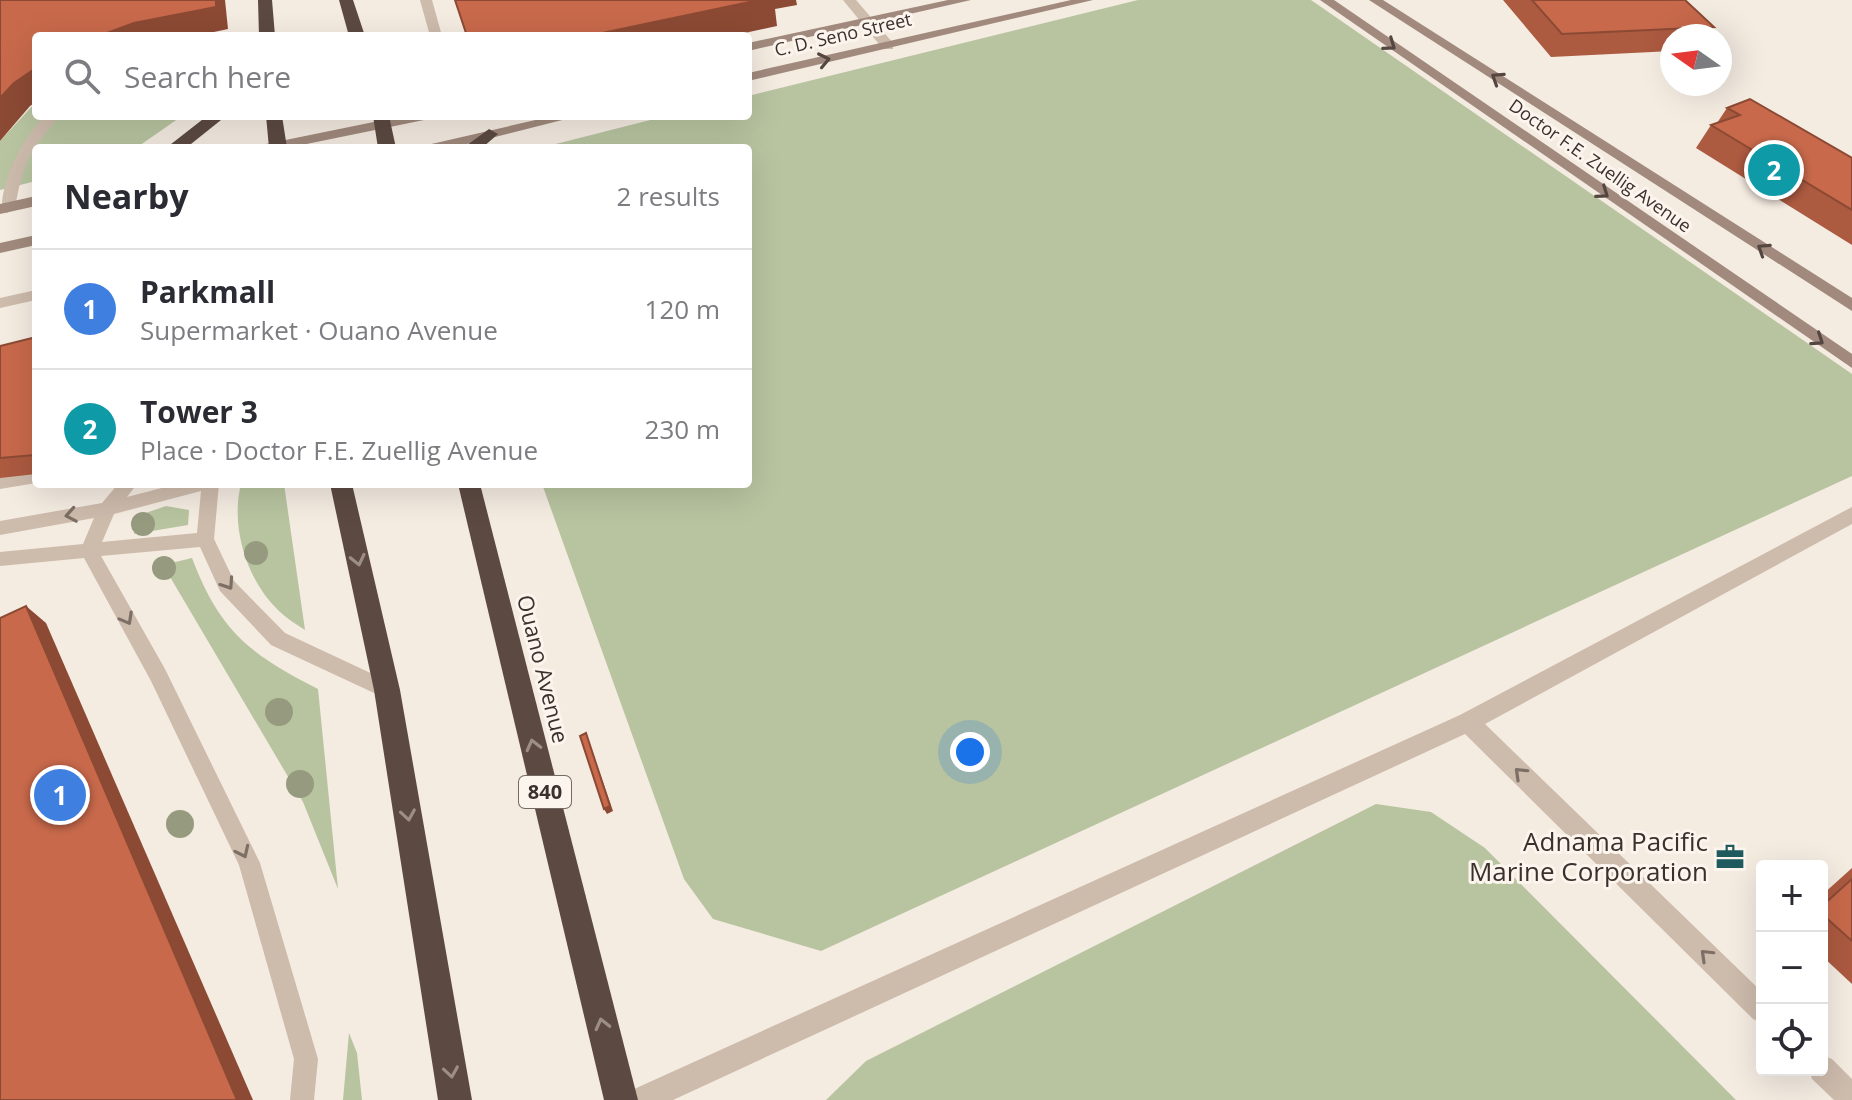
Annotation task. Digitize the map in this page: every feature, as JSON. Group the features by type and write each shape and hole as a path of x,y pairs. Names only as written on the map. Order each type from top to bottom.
{"highway":[{"path":"265,0 267,32"},
{"path":"346,0 356,32"},
{"path":"180,144 213,120"},
{"path":"274,120 274,144"},
{"path":"382,120 386,144"},
{"path":"477,144 489,134"},
{"path":"342,488 387,690 455,1100"},
{"name":"Ouano Avenue","path":"470,488 621,1100"}],"street":[{"path":"849,0 888,46"},
{"name":"C. D. Seno Street","path":"752,46 965,0"},
{"name":"C. D. Seno Street","path":"752,76 1087,0"},
{"name":"Doctor F.E. Zuellig Avenue","path":"1326,0 1852,362"},
{"name":"Doctor F.E. Zuellig Avenue","path":"1375,0 1852,306"},
{"path":"32,202 4,208 17,162 35,132 48,120"},
{"path":"286,144 382,120"},
{"path":"448,144 553,120"},
{"path":"0,248 32,241"},
{"path":"642,1100 1468,722 1852,515"},
{"path":"1468,722 1756,1004"},
{"path":"1828,1075 1852,1098"}],"lane":[{"path":"426,0 435,32"},
{"path":"0,303 32,296"},
{"path":"0,482 32,478"},
{"path":"89,551 107,509 125,488"},
{"path":"0,528 107,509 187,488"},
{"path":"210,488 205,539 227,586 278,639 387,690"},
{"path":"0,559 205,539"},
{"path":"89,551 158,675 249,863 306,1059 302,1100"}],"green space":[{"path":"1138,0 1311,0 1852,374 1852,476 821,951 713,919 684,879 543,488 752,488 752,144 556,144 650,120 752,120 752,95"},
{"path":"32,106 32,120 176,120 142,144 32,144 32,182 0,190 0,141"},
{"path":"240,488 285,488 305,630 282,614 258,585 244,552 238,501"},
{"path":"166,506 189,510 188,525 134,534 140,515"},
{"path":"192,558 214,605 240,638 274,664 318,689 338,889 303,802 163,565"},
{"path":"1376,804 1431,812 1485,848 1736,1100 826,1100 866,1061"},
{"path":"349,1033 357,1053 362,1100 343,1100"}],"building":[{"path":"0,0 216,0 216,7 134,23 110,32 32,32 32,71 0,98"},
{"path":"455,0 759,0 607,32 466,32"},
{"path":"1532,0 1685,0 1711,24 1660,24 1660,29 1562,34"},
{"path":"1750,99 1852,158 1852,210 1711,125 1740,115 1727,108"},
{"path":"32,338 32,455 0,458 0,346"},
{"path":"26,606 237,1100 0,1100 0,618"},
{"path":"586,733 610,806 604,809 580,736"},
{"path":"1852,879 1852,941 1828,919 1828,901"}],"place":[{"name":"Tower 3","path":"1774,170"},
{"name":"Parkmall","path":"60,795"},
{"name":"Adnama Pacific Marine Corporation","path":"1730,857"}]}
